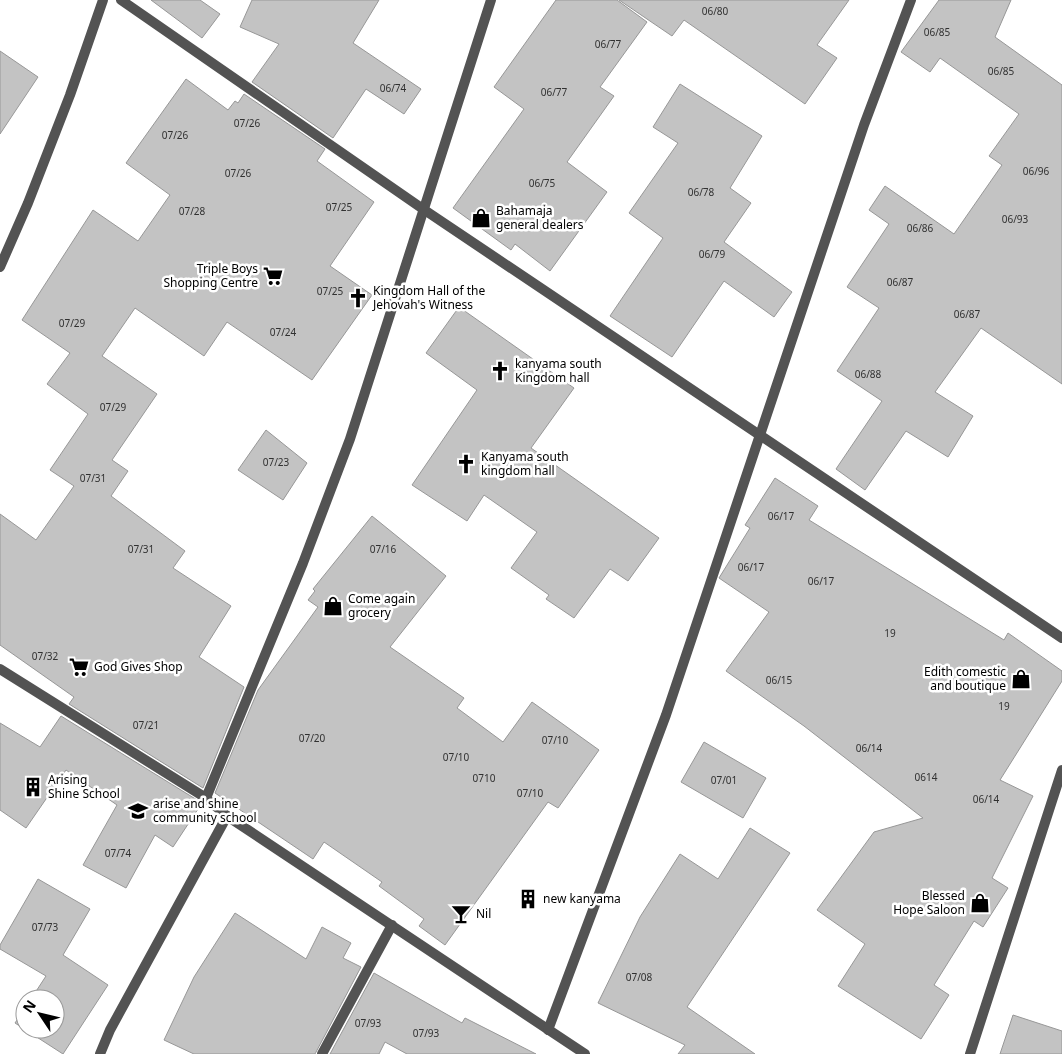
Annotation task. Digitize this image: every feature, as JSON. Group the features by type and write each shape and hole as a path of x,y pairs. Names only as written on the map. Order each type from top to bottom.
{"street":[{"path":"0,267 28,203 70,95 103,0"},
{"path":"121,0 422,209 1062,638"},
{"path":"206,798 303,563 350,439 422,209 491,0"},
{"path":"548,1030 666,715 758,434 864,125 911,0"},
{"path":"0,669 206,798 228,816 585,1054"},
{"path":"970,1054 1062,770"},
{"path":"100,1054 110,1030 228,816"},
{"path":"322,1054 392,925"}],"building":[{"path":"151,0 200,0 220,14 202,38"},
{"path":"252,0 379,0 353,43 421,89 404,114 366,89 333,138 252,82 279,44 240,27"},
{"path":"556,0 617,0 647,22 600,87 614,96 567,162 607,192 550,271 515,244 511,250 453,208 524,109 494,87"},
{"path":"619,0 849,0 817,45 837,58 805,104 684,20 672,36"},
{"path":"939,0 1011,0 995,37 1062,85 1062,384 981,328 935,392 973,416 948,457 906,431 865,490 836,469 882,401 837,371 879,308 847,287 889,224 869,210 885,186 954,234 1002,165 989,156 1019,114 940,58 930,72 901,52"},
{"path":"0,51 38,77 0,134"},
{"path":"186,79 228,110 235,101 238,103 244,94 325,149 317,161 374,202 330,266 372,295 312,380 227,322 204,356 135,308 102,356 157,394 112,460 128,471 111,496 185,551 173,568 231,606 199,657 244,687 203,788 69,704 74,697 0,645 0,514 36,540 74,486 50,470 88,414 47,384 70,353 22,320 93,210 138,241 170,195 126,163"},
{"path":"680,84 762,136 730,188 751,203 724,242 792,292 774,317 724,281 672,357 610,316 663,238 629,213 678,143 653,127"},
{"path":"459,307 574,388 531,448 659,538 628,581 610,569 574,618 546,599 549,595 511,568 537,532 484,495 467,521 412,485 477,390 426,353"},
{"path":"266,430 307,463 283,500 238,470"},
{"path":"775,478 818,506 809,520 1004,640 1008,633 1062,671 1062,681 1000,780 1033,796 992,878 1008,888 983,927 974,921 934,985 949,995 921,1039 838,986 865,944 817,910 874,832 923,818 804,726 726,671 769,612 719,578 750,528 745,525"},
{"path":"372,516 446,576 390,647 464,698 457,708 503,742 532,702 599,750 558,808 548,802 445,945 419,926 424,919 379,886 382,882 324,842 313,859 215,793 258,690 318,607 308,600 315,591 313,589"},
{"path":"61,716 202,803 173,847 155,835 126,888 83,865 117,805 66,770 26,828 0,810 0,723 40,747"},
{"path":"704,742 766,778 743,818 681,782"},
{"path":"750,828 790,853 687,1007 755,1054 678,1054 685,1045 598,1003 640,917 680,854 718,879"},
{"path":"38,879 90,909 63,955 108,985 63,1054 40,1039 65,1039 65,989 38,989 46,976 0,949 0,945"},
{"path":"235,913 306,959 322,927 351,943 343,958 361,967 315,1054 194,1054 164,1040 194,977"},
{"path":"374,973 462,1023 465,1018 536,1054 407,1054 385,1042 379,1054 330,1054"},
{"path":"1013,1015 1062,1031 1062,1054 1000,1054"}],"place":[{"name":"Bahamaja general dealers","path":"481,218"},
{"name":"Triple Boys Shopping Centre","path":"273,276"},
{"name":"Kingdom Hall of the Jehovah's Witness","path":"358,298"},
{"name":"kanyama south Kingdom hall","path":"500,371"},
{"name":"Kanyama south kingdom hall","path":"466,464"},
{"name":"Come again grocery","path":"333,606"},
{"name":"God Gives Shop","path":"79,667"},
{"name":"Edith comestic and boutique","path":"1021,679"},
{"name":"Arising Shine School","path":"33,787"},
{"name":"arise and shine community school","path":"138,811"},
{"name":"new kanyama","path":"528,899"},
{"name":"Blessed Hope Saloon","path":"980,903"},
{"name":"Nil","path":"461,914"}]}
